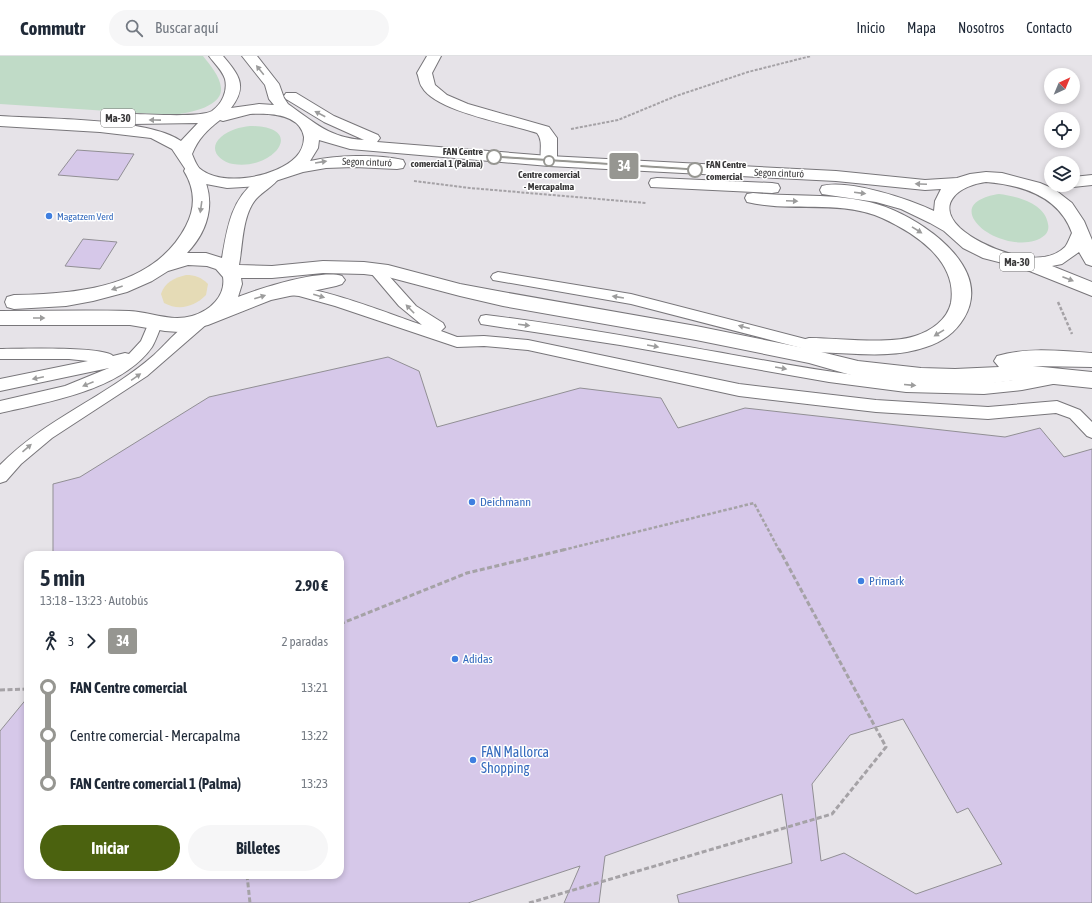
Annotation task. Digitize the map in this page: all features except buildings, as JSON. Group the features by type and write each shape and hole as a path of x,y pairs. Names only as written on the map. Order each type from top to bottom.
{"main road":[{"path":"184,154 190,137 223,109 231,97 233,84 232,79 216,56"},
{"path":"249,56 272,84 315,112 350,129 390,144 417,166"},
{"path":"434,56 426,66 424,76 427,85 436,94 457,105 539,128 546,132 549,138 549,161"},
{"path":"206,317 227,301 232,290 233,280 229,271 238,218 242,206 254,190 305,157 311,144 310,132 300,119 283,107 277,99 272,84"},
{"path":"177,120 197,116 216,109 231,97"},
{"path":"202,126 218,118 236,112 266,109 282,112 300,119"},
{"name":"Ma-30","path":"0,110 177,120 236,112"},
{"name":"Ma-30","path":"300,119 324,136 417,166 549,161"},
{"path":"0,121 146,132 158,135 177,144 198,180 202,196 196,224 180,250 141,282 135,293 136,310 150,321"},
{"name":"Segon cinturó","path":"277,175 307,165 329,161 369,162 671,184"},
{"name":"Segon cinturó","path":"549,161 843,176 925,185 960,183"},
{"path":"192,171 206,179 226,184 249,183 277,175"},
{"name":"Ma-30","path":"950,227 943,214 942,201 948,191 960,183 986,177 1044,183"},
{"path":"1080,181 1092,180"},
{"name":"Ma-30","path":"1017,181 1038,188 1058,199 1072,212 1084,226 1092,260"},
{"path":"671,184 767,200 840,202 873,209 904,222 930,238 940,248 960,278 963,297 957,315 950,324 936,335 918,342 889,348 733,341"},
{"name":"Ma-30","path":"671,184 814,189 863,193 889,199 911,206 931,215 950,227 964,241 983,252 1018,262 1087,287"},
{"name":"Ma-30","path":"1018,262 1042,262 1062,257 1075,247 1084,226"},
{"path":"0,302 42,302 77,299 118,288 174,261 198,258 213,261 229,271 272,272 345,266 376,270 496,297 657,325 809,356 865,370 921,376 955,377 986,376 1016,372 1092,380"},
{"path":"0,318 150,321 178,326 206,317 241,302 281,291 376,270"},
{"path":"809,345 857,357 909,363 978,364 1040,358 1087,360"}],"lane":[{"path":"376,270 411,311 424,321 484,340 564,351 739,390 876,406 963,413 988,413 1057,407 1075,414 1092,432"},
{"path":"498,277 631,299 809,345"},
{"path":"281,291 299,291 339,302 449,340 467,342 484,340"},
{"path":"0,476 31,444 77,412 139,375 206,317"},
{"path":"486,320 544,327 806,373 870,382 959,388 992,388 1033,383 1060,376"},
{"path":"0,407 90,384 113,372 144,348 151,338 150,321"},
{"path":"0,385 111,362 144,348"},
{"path":"0,354 68,354 110,358 130,355"}],"path":[{"path":"549,138 556,132 618,120 683,93 748,72 811,56"},
{"path":"417,166 492,191 652,203"},
{"path":"1087,287 1055,294 1087,360"},
{"path":"344,622 467,573 754,503 886,748 832,814 529,903"},
{"path":"0,690 24,689"},
{"path":"247,879 250,903"}],"green space":[{"path":"0,56 203,56 219,79 221,88 220,95 216,101 202,109 170,115 0,104"},
{"path":"250,126 268,128 278,133 281,140 279,148 272,155 261,161 248,164 233,164 223,160 216,154 215,145 221,137 235,129"},
{"path":"999,194 1021,199 1036,206 1046,217 1048,231 1046,234 1037,240 1018,242 998,238 988,233 975,221 972,215 972,209 977,202 982,199"}],"sand":[{"path":"186,275 198,277 208,284 206,295 191,305 181,307 175,307 164,303 161,294 165,286 174,279"}],"bus line":[{"name":"34","path":"494,157 695,170"}],"place":[{"name":"FAN Centre comercial 1 (Palma)","path":"494,157"},
{"name":"Centre comercial - Mercapalma","path":"549,161"},
{"name":"FAN Centre comercial","path":"695,170"},
{"name":"Magatzem Verd","path":"49,216"},
{"name":"Deichmann","path":"472,502"},
{"name":"Primark","path":"861,581"},
{"name":"Adidas","path":"455,659"},
{"name":"FAN Mallorca Shopping","path":"473,760"}]}
